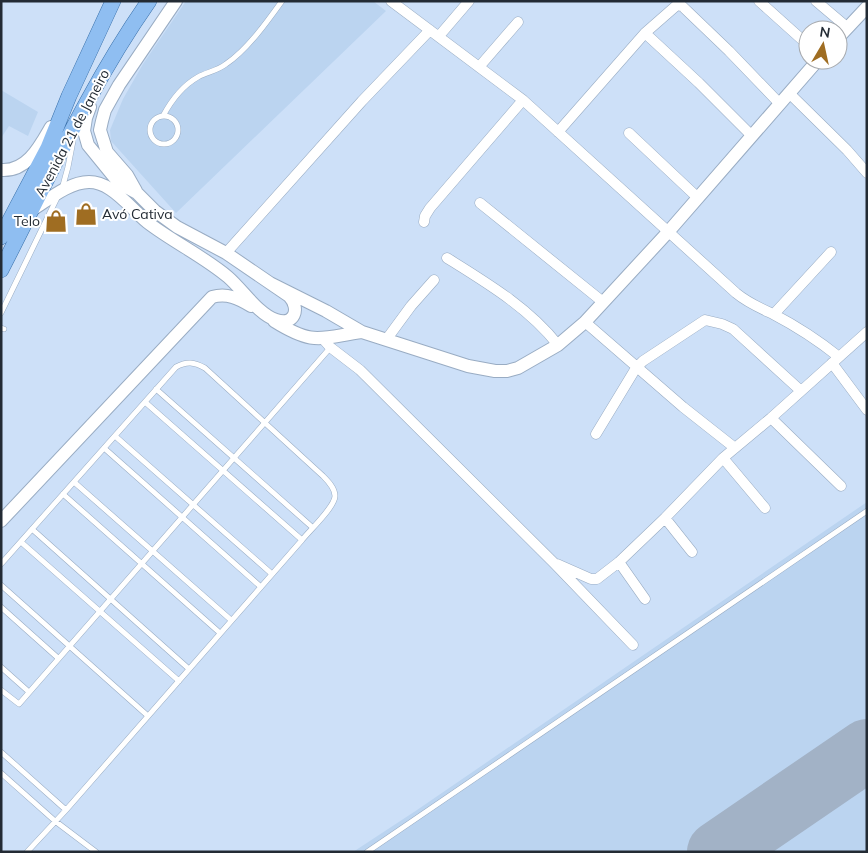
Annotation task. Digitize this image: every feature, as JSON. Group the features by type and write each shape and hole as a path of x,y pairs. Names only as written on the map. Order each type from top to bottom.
{"main road":[{"name":"Avenida 21 de Janeiro","path":"1,237 48,148 69,96 113,1"},
{"name":"Avenida 21 de Janeiro","path":"1,270 76,121 129,30 149,1"}],"street":[{"path":"137,194 127,175 106,152 100,130 102,120 105,110 124,79 176,1"},
{"path":"391,1 523,100 736,293 748,302 774,314 820,342 836,360 867,410"},
{"path":"439,36 469,1"},
{"path":"759,1 798,36"},
{"path":"816,1 839,20"},
{"path":"558,132 645,33 677,5 682,6 729,51 780,104"},
{"path":"848,28 867,6"},
{"path":"479,67 518,22"},
{"path":"226,253 362,101 430,30"},
{"path":"645,33 752,136"},
{"path":"270,283 326,311 362,332 468,366 495,371 507,371 518,368 558,345 584,322 669,231 809,70"},
{"path":"32,210 83,182 100,184 109,188 147,222 196,253 229,278 267,317 286,321 291,319 295,313 296,307 289,296 226,253 177,227 155,212 137,194 119,183 97,158 88,145 84,131 86,118 104,72"},
{"path":"789,94 847,150 867,173"},
{"path":"1,170 18,168 30,159 69,96"},
{"path":"424,222 430,208 523,100"},
{"path":"629,133 697,198"},
{"path":"480,203 603,302"},
{"path":"774,314 831,252"},
{"path":"447,258 530,314 546,329 558,345"},
{"path":"386,340 411,306 434,280"},
{"path":"1,521 212,297 220,295 240,299 300,336 327,343 360,370 554,563 633,645"},
{"path":"596,434 636,368 654,353 705,320 722,324 743,338 783,377 801,391"},
{"path":"584,322 636,368 735,448"},
{"path":"327,343 362,332"},
{"path":"554,563 595,579 619,562 723,458 771,418 867,332"},
{"path":"771,418 841,486"},
{"path":"723,458 766,508"},
{"path":"665,518 692,552"},
{"path":"619,562 645,599"}],"lane":[{"path":"163,116 175,122 178,130 176,139 164,145 154,142 150,133 154,120 163,116 173,97 198,77 214,72 227,64 240,52 282,1"},
{"path":"1,313 60,193 68,167 76,121"},
{"path":"1,690 18,704 265,422 327,343"},
{"path":"1,564 156,389 176,368 185,362 195,363 205,368 331,484 335,496 332,505 302,540 27,852"},
{"path":"156,389 312,527"},
{"path":"145,402 302,540"},
{"path":"115,436 272,574"},
{"path":"104,448 261,587"},
{"path":"74,482 231,620"},
{"path":"63,494 220,633"},
{"path":"367,852 867,511"},
{"path":"32,529 189,668"},
{"path":"21,542 178,681"},
{"path":"1,585 148,716"},
{"path":"1,607 58,658"},
{"path":"1,667 29,692"},
{"path":"1,761 3,754 66,810"},
{"path":"1,773 55,821 96,852"}],"shaded area":[{"path":"186,1 373,1 386,11 176,213 111,141 110,130 123,99 143,64"},
{"path":"1,90 38,112 28,136 9,126 1,138"},
{"path":"867,502 867,852 353,852 417,810"}],"runway":[{"path":"718,852 867,750"}],"place":[{"name":"Avó Cativa","path":"86,214"},
{"name":"Telo","path":"56,221"}]}
